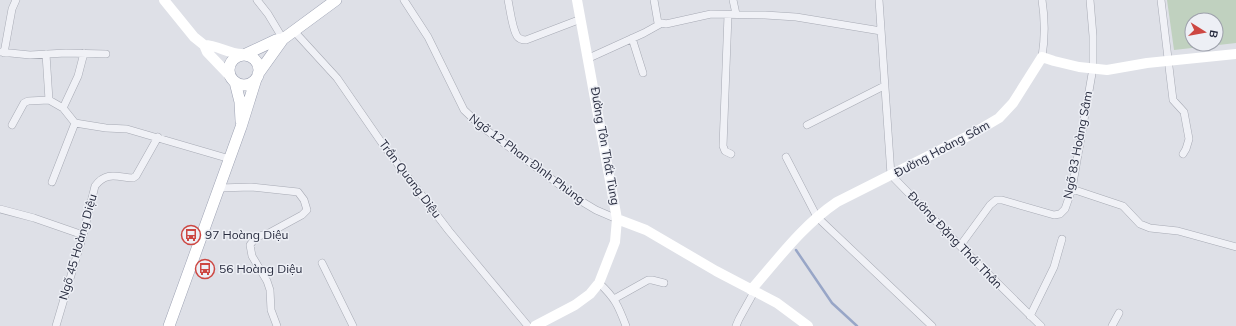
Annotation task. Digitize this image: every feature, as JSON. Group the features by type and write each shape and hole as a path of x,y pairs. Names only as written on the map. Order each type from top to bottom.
{"main road":[{"path":"232,79 246,85 251,83 257,77 284,39 336,0"},
{"path":"241,127 240,102 228,70 231,61 235,57 252,53 276,40 284,39"},
{"path":"169,326 230,159 257,77 259,68 257,63 252,56 244,54"}],"street":[{"path":"16,0 12,9 2,52 30,55 84,53 106,54"},
{"path":"164,0 194,37 204,45 207,52 232,79"},
{"path":"257,0 284,39"},
{"name":"Ngõ 12 Phan Đình Phùng","path":"404,0 428,37 464,110 481,126 581,201 596,210 617,219"},
{"path":"508,0 514,30 517,37 521,40 526,40 581,19"},
{"name":"Đường Tôn Thất Tùng","path":"577,0 589,58 617,219 646,230 753,291 777,303 808,326"},
{"path":"654,0 658,23 666,24 710,14 796,16 882,31"},
{"path":"733,0 736,14"},
{"path":"879,0 891,175"},
{"path":"1042,0 1044,15 1044,44 1042,57 1054,61 1079,67 1107,70 1169,61 1236,54"},
{"name":"Ngõ 83 Hoàng Sâm","path":"960,246 990,205 996,200 1002,200 1054,215 1060,214 1065,209 1072,189 1093,68 1093,36 1090,0"},
{"path":"1161,0 1173,100 1184,112 1189,140 1183,154"},
{"path":"728,15 723,146 725,151 731,154"},
{"path":"589,58 662,23"},
{"name":"Trần Quang Diệu","path":"294,31 338,78 384,146 449,231 528,326"},
{"path":"632,38 643,73"},
{"path":"204,45 211,45 228,52 244,54"},
{"path":"63,108 78,76 84,53"},
{"path":"46,54 49,100"},
{"name":"Đường Hoàng Sâm","path":"753,291 818,217 837,202 972,134 999,118 1013,103 1042,57"},
{"path":"807,125 884,86"},
{"path":"12,125 24,103 28,101 49,100 63,108 75,123 106,128 127,129 230,159"},
{"path":"52,182 75,123"},
{"name":"Ngõ 45 Hoàng Diệu","path":"56,326 83,235 95,186 99,180 107,175 133,178 136,176 158,137"},
{"path":"786,157 818,217 932,326"},
{"name":"Đường Đặng Thái Thân","path":"891,175 1041,326"},
{"path":"219,188 284,190 298,192 304,200 307,210 302,215 269,232 256,236 250,245 252,256 267,281 270,290 271,310 277,326"},
{"path":"1072,189 1123,206 1140,224 1150,228 1178,231 1236,247"},
{"path":"0,209 34,218 83,235"},
{"path":"535,326 575,305 590,294 598,283 615,242 617,219"},
{"path":"1030,316 1054,267 1062,239"},
{"path":"322,263 353,326"},
{"path":"614,299 648,280 664,283"},
{"path":"598,283 617,302 626,326"},
{"path":"736,326 753,291"},
{"path":"1112,326 1119,313"}],"green space":[{"path":"1167,0 1236,0 1236,43 1224,44 1224,12 1184,12 1184,49 1174,50"}],"waterway":[{"path":"796,250 832,303 857,326"}],"place":[{"name":"97 Hoàng Diệu","path":"191,235"},
{"name":"56 Hoàng Diệu","path":"205,269"}]}
